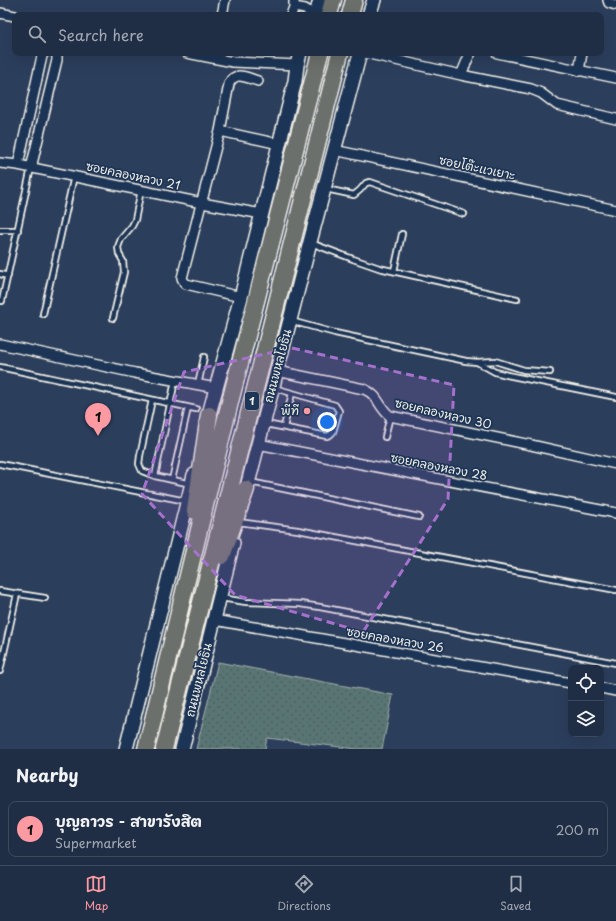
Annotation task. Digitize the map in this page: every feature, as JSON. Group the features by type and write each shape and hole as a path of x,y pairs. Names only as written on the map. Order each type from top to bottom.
{"highway":[{"path":"330,12 333,0"},
{"path":"351,12 354,0"},
{"name":"1","path":"146,749 181,610 233,390 319,56"},
{"name":"ถนนพหลโยธิน","path":"164,749 339,56"},
{"path":"181,610 202,412"},
{"path":"192,639 247,486"}],"main road":[{"path":"312,11 320,0"},
{"path":"295,81 303,65 305,56"},
{"name":"ถนนพหลโยธิน","path":"182,749 263,423 359,56"},
{"path":"126,749 192,484 202,412 216,388 241,297 295,81 298,59"}],"street":[{"path":"223,12 225,0"},
{"path":"608,0 609,3 616,5"},
{"path":"293,7 312,11"},
{"path":"0,13 12,15"},
{"path":"18,165 42,56"},
{"path":"31,168 57,56"},
{"path":"214,56 239,63 298,59"},
{"path":"378,56 531,89 541,93 557,106 616,119"},
{"path":"462,75 469,56"},
{"path":"511,56 616,78"},
{"path":"579,70 581,56"},
{"path":"241,297 186,284 182,278 220,131 229,84 231,79 239,75 258,81"},
{"path":"220,131 279,144"},
{"name":"ซอยโต๊ะแวเยาะ","path":"334,150 616,210"},
{"name":"ซอยคลองหลวง 21","path":"0,163 18,165 262,214"},
{"path":"0,344 175,381 216,388"},
{"name":"ซอยคลองหลวง 30","path":"277,371 364,389 371,392 375,396 385,413 390,416 616,464"},
{"name":"ซอยคลองหลวง 28","path":"258,444 616,513"},
{"name":"ซอยคลองหลวง 26","path":"214,620 568,682"},
{"path":"604,689 616,691"}],"lane":[{"path":"2,301 31,168"},
{"path":"43,314 74,176"},
{"path":"324,188 354,195 366,182 370,182 464,214"},
{"path":"113,318 124,272 123,261 119,254 118,248 121,239 135,220 141,190"},
{"path":"0,230 18,230"},
{"path":"394,271 402,234"},
{"path":"310,242 365,264 517,299"},
{"path":"0,274 8,276"},
{"path":"290,321 466,361 495,361 524,370 550,372"},
{"path":"198,385 204,357"},
{"path":"476,362 495,372 616,397"},
{"path":"0,367 202,412"},
{"path":"155,476 175,381"},
{"path":"263,423 327,436 333,432 339,411 335,405 272,388"},
{"path":"284,427 292,393"},
{"path":"152,400 140,456 139,464 142,471 155,476 192,484"},
{"path":"172,480 188,408"},
{"path":"385,437 390,416"},
{"path":"0,464 187,501"},
{"path":"247,486 419,517"},
{"path":"238,522 298,530 616,590"},
{"path":"0,591 45,598"},
{"path":"0,671 17,594"},
{"path":"219,598 246,602 300,604 320,607 616,663"}],"highlighted area":[{"path":"292,348 454,385 448,499 363,632 235,595 142,494 184,372"}],"green space":[{"path":"218,662 393,695 382,749 357,749 267,738 265,749 196,749"}],"place":[{"name":"พีที","path":"307,411"},
{"name":"บุญถาวร - สาขารังสิต","path":"98,436"}]}
